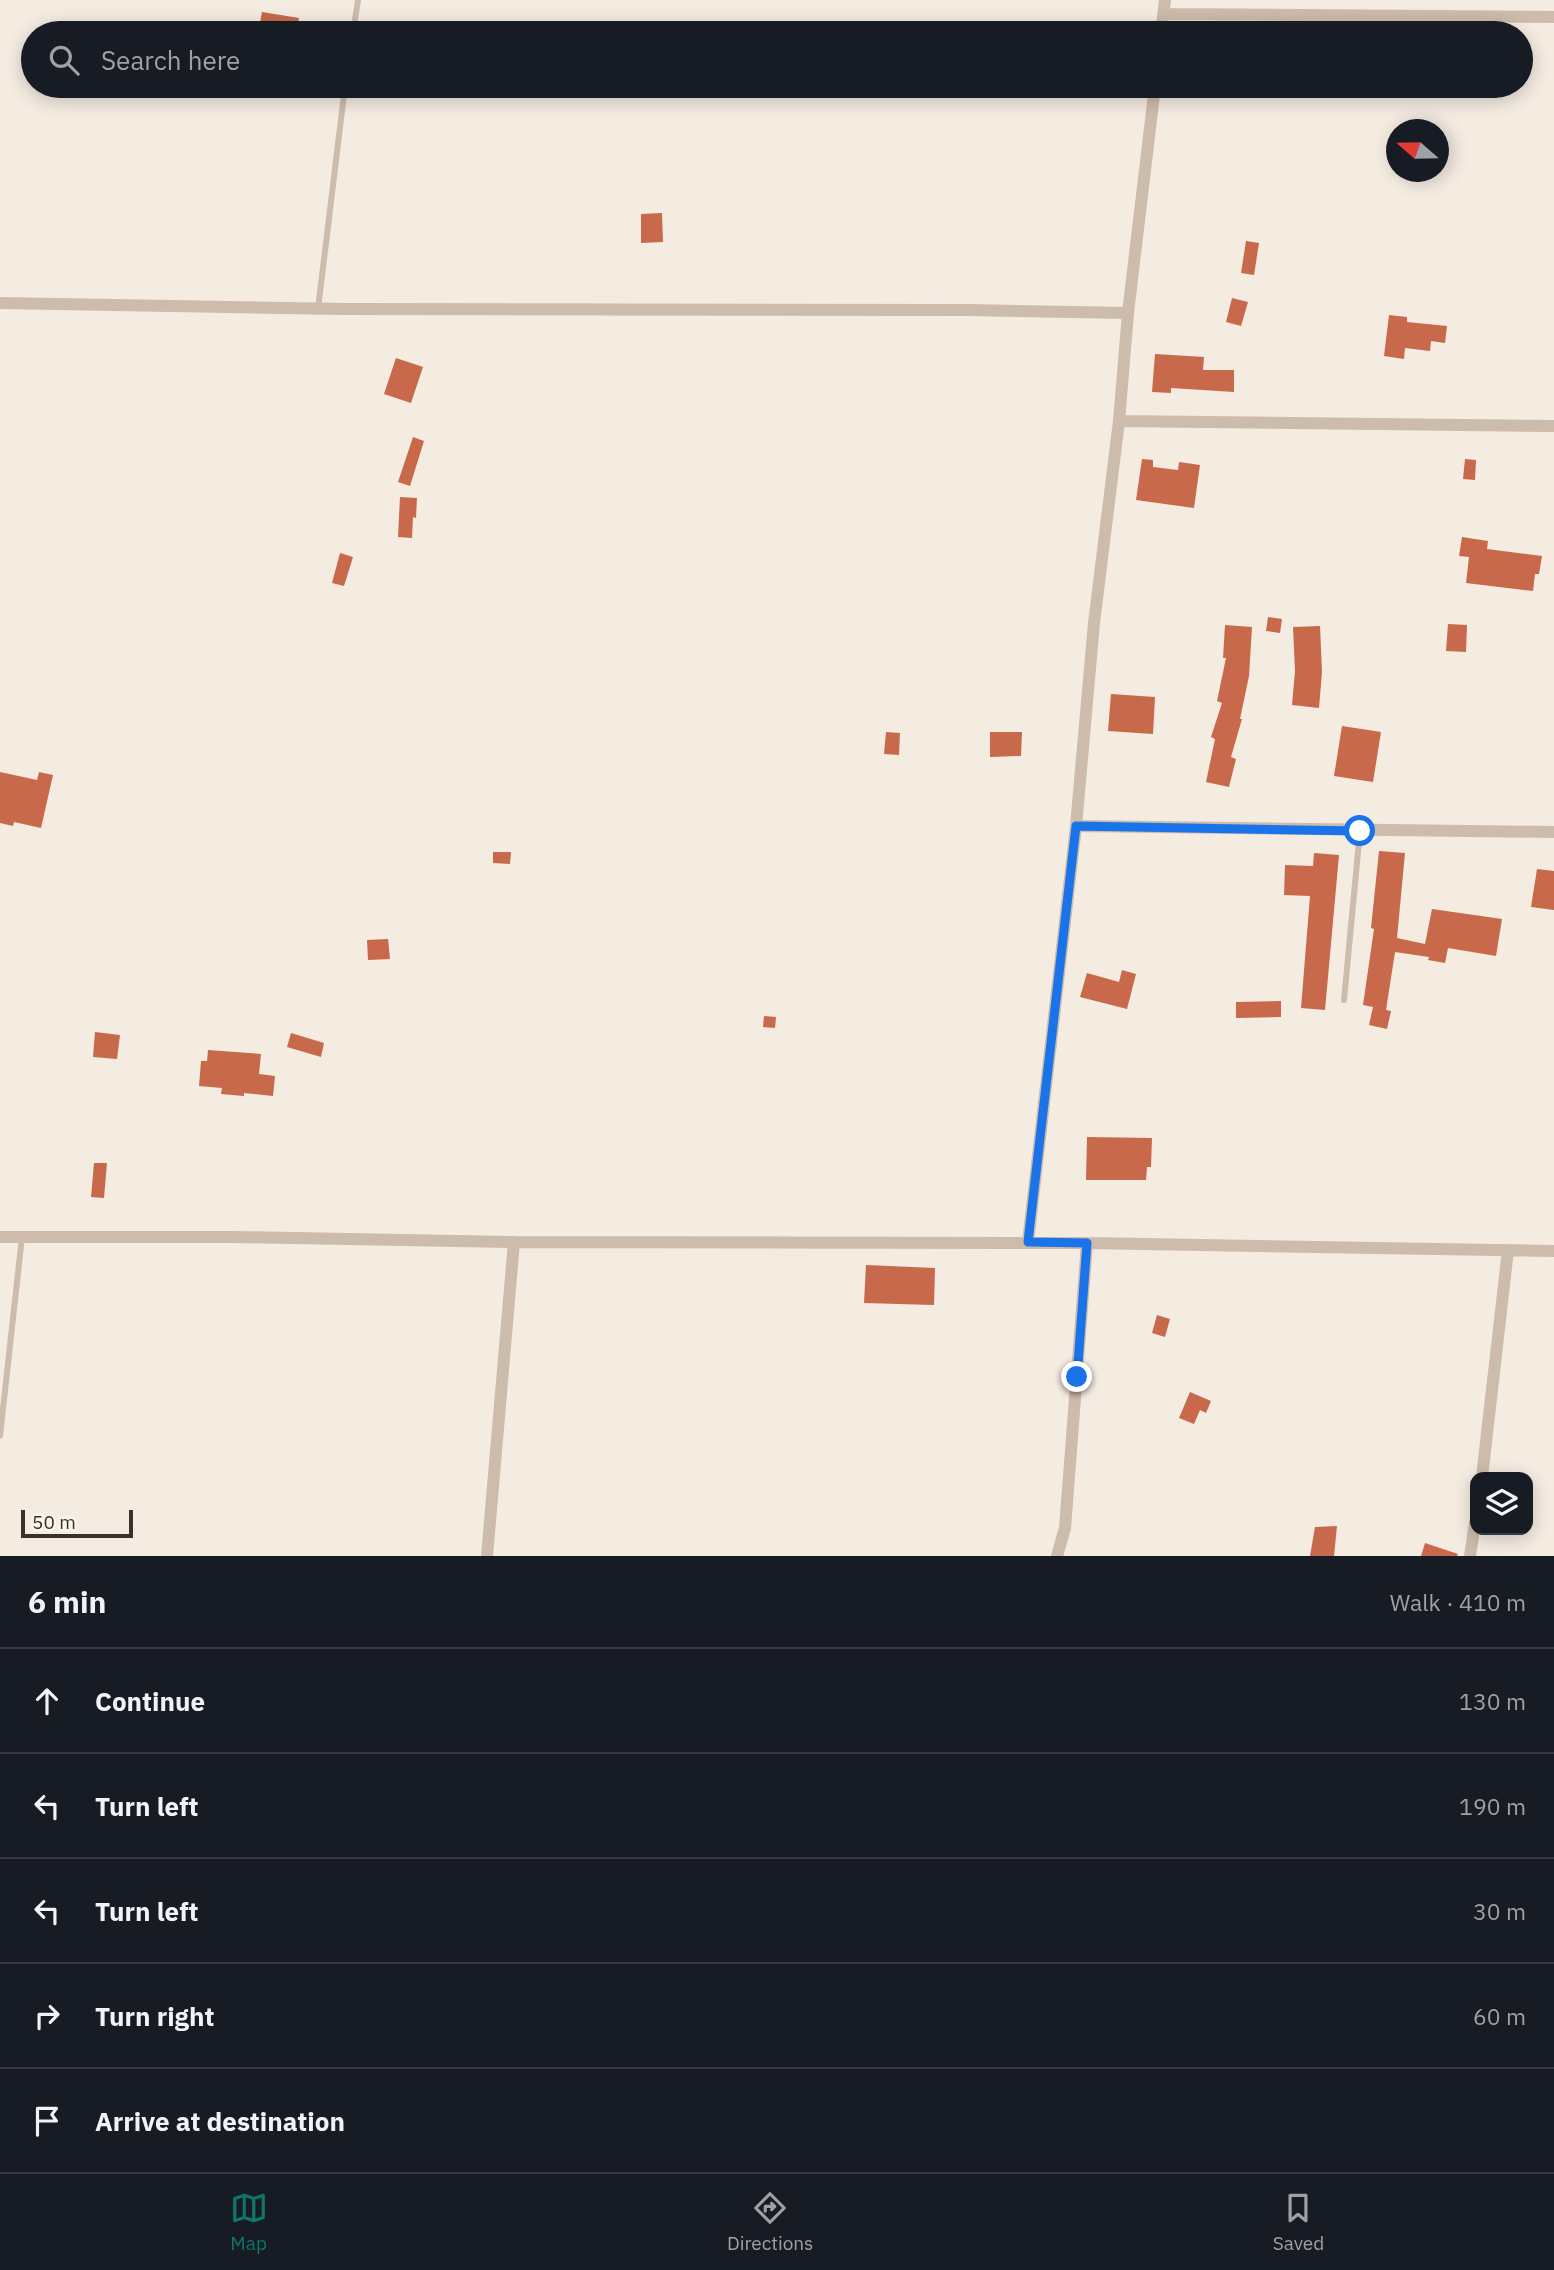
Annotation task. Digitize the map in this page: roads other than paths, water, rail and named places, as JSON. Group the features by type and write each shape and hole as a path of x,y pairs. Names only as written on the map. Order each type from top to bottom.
{"street":[{"path":"1163,21 1165,0"},
{"path":"1164,14 1554,17"},
{"path":"1028,1242 1076,826 1094,623 1154,98"},
{"path":"0,303 318,309 968,310 1128,313"},
{"path":"1119,421 1554,425"},
{"path":"1076,826 1554,832"},
{"path":"0,1237 233,1237 514,1242 1028,1242 1554,1251"},
{"path":"487,1556 514,1242"},
{"path":"1057,1556 1065,1528 1087,1243"},
{"path":"1483,1472 1508,1250"},
{"path":"1470,1556 1473,1535"}],"lane":[{"path":"355,21 358,0"},
{"path":"318,309 344,98"},
{"path":"1344,1000 1360,831"},
{"path":"0,1436 22,1237"}]}
